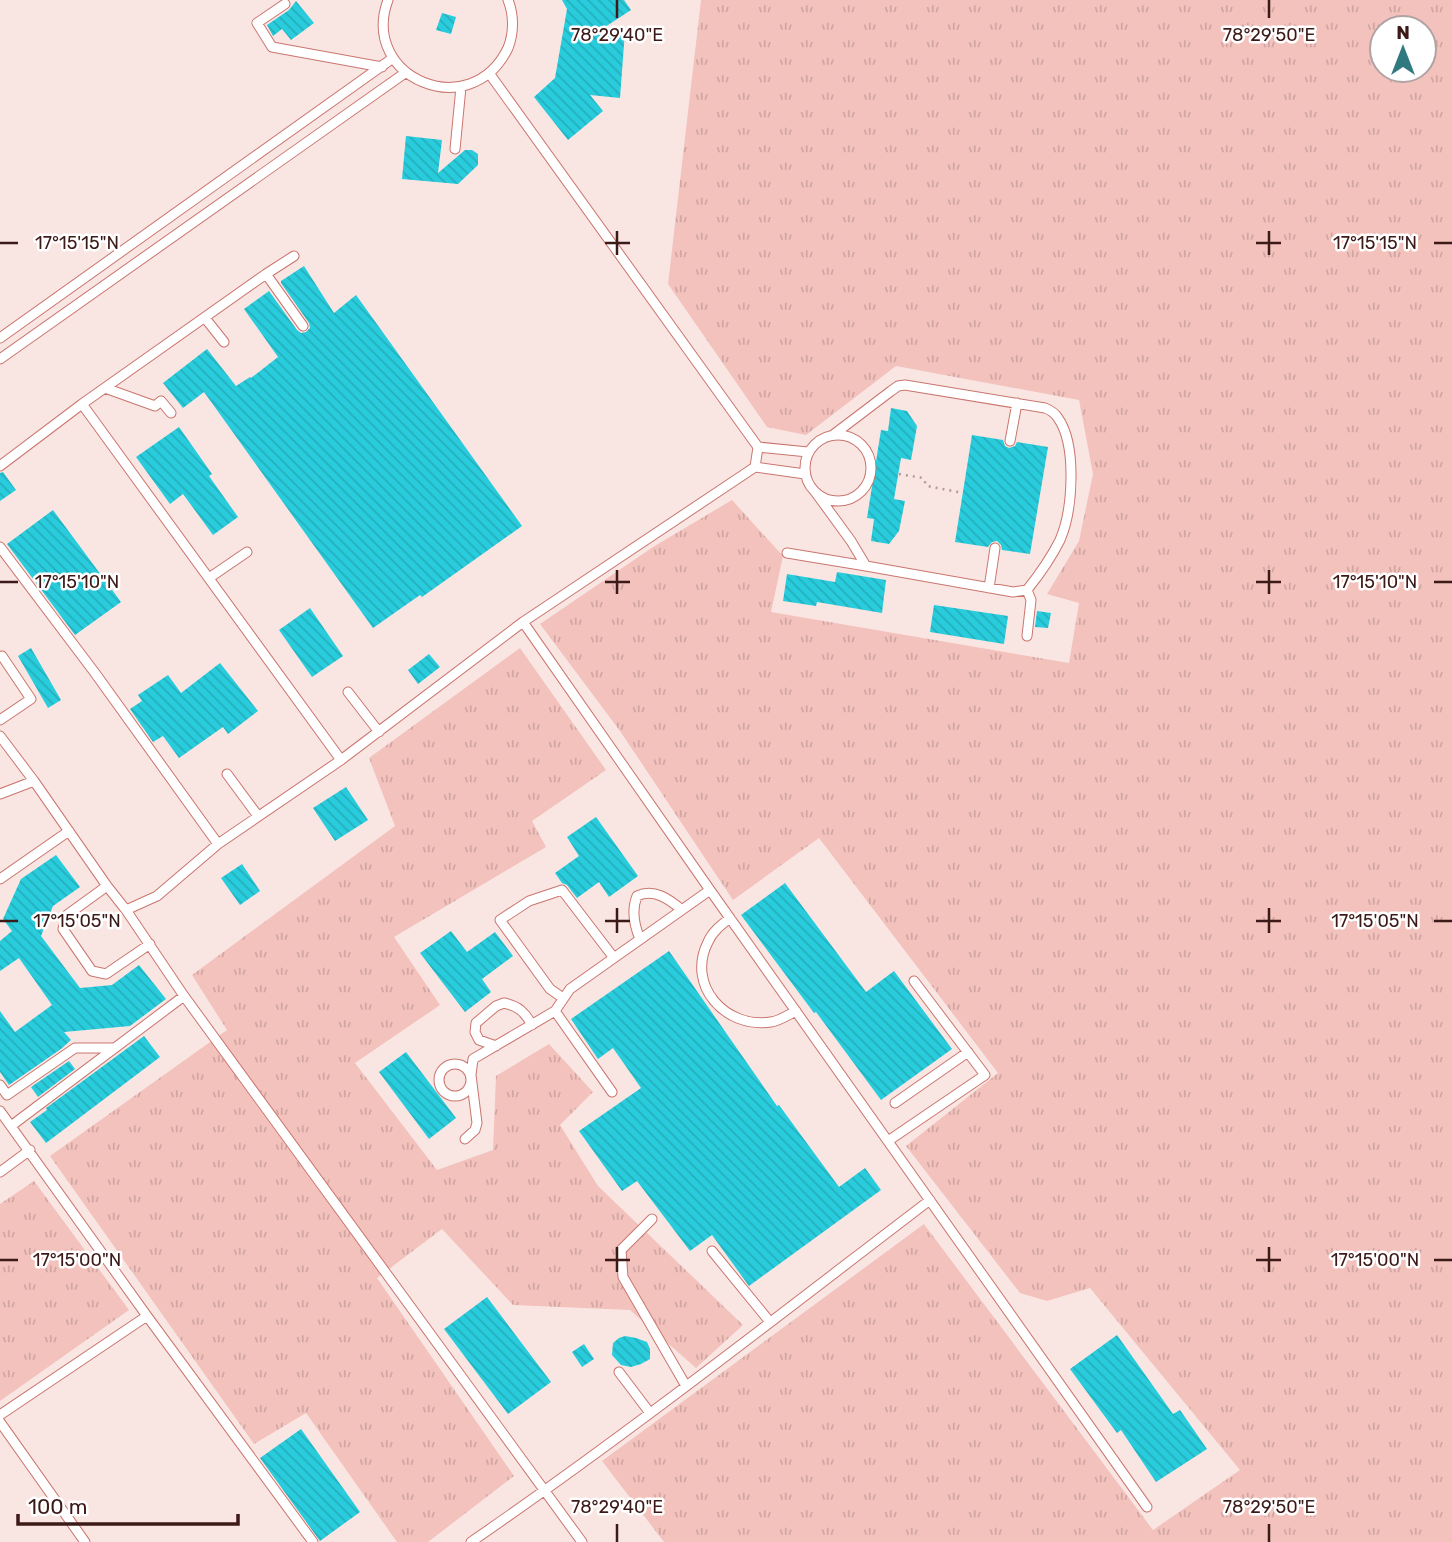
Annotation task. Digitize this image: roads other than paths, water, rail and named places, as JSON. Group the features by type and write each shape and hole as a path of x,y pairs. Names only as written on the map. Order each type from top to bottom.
{"lane":[{"path":"388,0 383,22 385,40 393,58 405,73 422,83 441,88 461,87 481,80 502,59 510,42 513,23 508,0"},
{"path":"285,4 257,23 272,47 382,67"},
{"path":"0,338 393,58"},
{"path":"0,359 405,73"},
{"path":"489,74 758,447 755,467"},
{"path":"455,149 461,87"},
{"path":"0,466 82,404 294,256"},
{"path":"266,274 303,326"},
{"path":"205,318 224,342"},
{"path":"787,553 1013,592 1027,590 1060,538 1068,516 1071,465 1059,418 1045,408 905,385 898,386 833,435"},
{"path":"105,388 155,406 161,401 171,413"},
{"path":"1010,441 1017,403"},
{"path":"82,404 341,760"},
{"path":"816,493 836,501 847,499 865,487 871,466 863,446 844,435 823,438 808,452 805,474 809,484 866,566"},
{"path":"758,447 808,452"},
{"path":"126,910 157,895 218,844 341,760 523,622 755,467 805,474"},
{"path":"0,547 218,844"},
{"path":"989,588 995,548"},
{"path":"209,578 247,552"},
{"path":"1027,590 1031,600 1027,636"},
{"path":"523,622 1147,1507"},
{"path":"0,720 31,699 2,656"},
{"path":"348,692 379,732"},
{"path":"1,741 34,781 184,996 582,1542"},
{"path":"227,774 258,816"},
{"path":"0,794 34,781"},
{"path":"0,879 69,831"},
{"path":"107,886 67,915 63,929 92,971 106,974 149,944"},
{"path":"564,998 550,989 500,920 528,901 562,890 614,958"},
{"path":"465,1139 475,1130 477,1123 471,1075 473,1059 555,1012 570,989 710,890"},
{"path":"640,939 634,916 637,896 644,893 660,895 682,910"},
{"path":"730,918 715,932 703,954 703,978 711,997 719,1008 730,1016 744,1020 771,1022 796,1011"},
{"path":"888,1141 985,1075 914,981"},
{"path":"11,1126 184,996"},
{"path":"496,1046 479,1040 475,1032 476,1023 496,1006 504,1003 520,1009 532,1025"},
{"path":"555,1012 612,1092"},
{"path":"0,1085 7,1095 75,1048 116,1048"},
{"path":"895,1103 968,1052"},
{"path":"0,1111 313,1542"},
{"path":"0,1172 30,1150"},
{"path":"471,1542 650,1413 930,1200"},
{"path":"652,1219 621,1250 624,1277 686,1386"},
{"path":"712,1251 770,1322"},
{"path":"0,1415 147,1316"},
{"path":"619,1372 650,1413"},
{"path":"0,1422 85,1542"}]}
